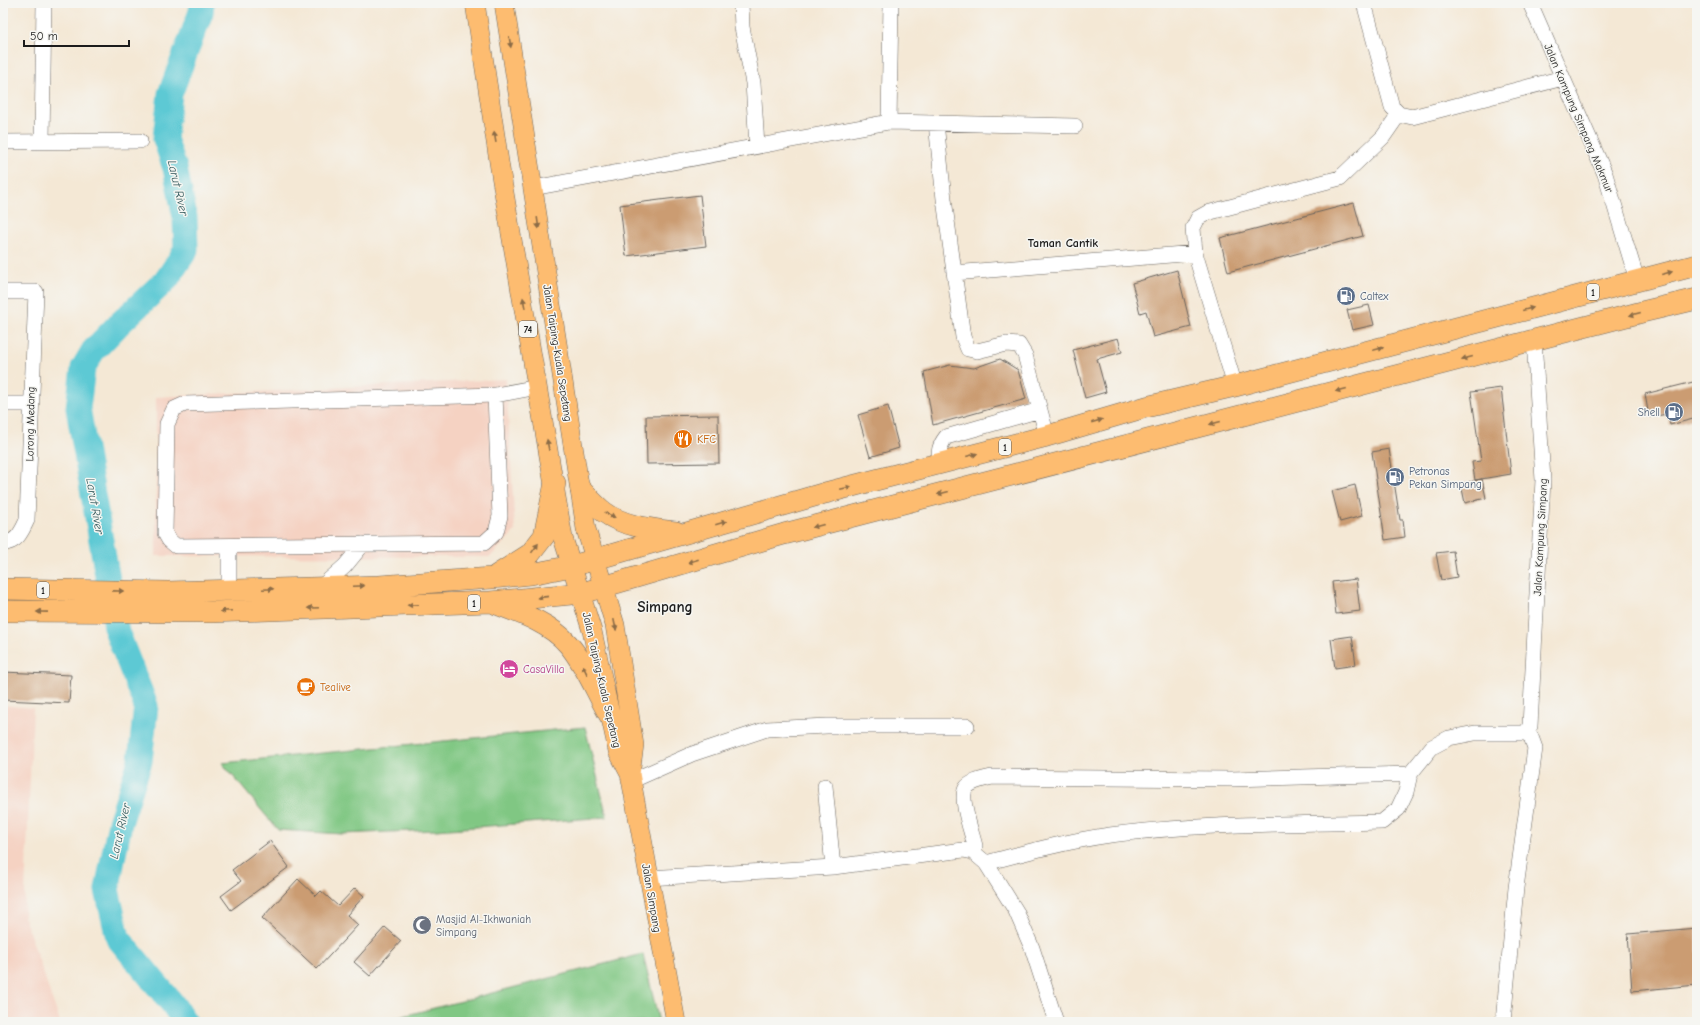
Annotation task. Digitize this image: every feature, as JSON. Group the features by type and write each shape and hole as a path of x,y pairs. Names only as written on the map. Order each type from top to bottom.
{"highway":[{"name":"1","path":"3,589 153,592 320,588 379,586 531,574 572,566 825,493 1047,436 1146,407 1235,386 1697,265"},
{"name":"1","path":"3,611 152,613 490,602 582,593 784,534 1697,299"},
{"path":"1561,301 1551,312 1551,322 1556,326 1572,330"},
{"path":"1490,319 1500,322 1506,327 1506,334 1502,343 1494,351"},
{"path":"492,578 530,554 544,536 555,483"},
{"path":"580,490 604,512 624,522 641,527 683,533"},
{"path":"490,602 521,614 548,627 568,643 580,660 610,716"}],"main road":[{"name":"Jalan Taiping-Kuala Sepetang","path":"474,3 501,175 555,483 563,538 582,593 592,631 618,751 630,778"},
{"name":"Jalan Taiping-Kuala Sepetang","path":"504,3 586,529 605,587 615,625 634,745 630,778"},
{"name":"Jalan Simpang","path":"630,778 676,1022"}],"street":[{"path":"42,142 44,3"},
{"path":"741,3 742,27 753,83 757,146"},
{"path":"889,122 891,3"},
{"path":"1364,3 1392,107 1399,114 1412,117 1563,78"},
{"name":"Jalan Kampung Simpang Makmur","path":"1530,3 1605,174 1637,280"},
{"path":"1235,386 1195,253 1193,228 1198,218 1207,213 1340,178 1383,137 1399,114"},
{"path":"533,188 889,122 1075,126"},
{"path":"936,123 963,337 968,349 977,352 1006,344 1019,345 1025,355 1047,436"},
{"path":"3,142 140,141"},
{"path":"954,273 1195,253"},
{"name":"Lorong Medang","path":"3,292 36,292 30,404 27,520 21,534 10,543 3,543"},
{"name":"Jalan Kampung Simpang","path":"1526,733 1530,726 1543,480 1534,340"},
{"path":"495,395 500,516 496,532 484,543 176,546 169,540 165,533 167,424 174,409 185,404 495,395 538,387"},
{"path":"3,404 30,404"},
{"path":"940,464 938,454 940,444 946,437 1040,410"},
{"path":"320,588 346,566 363,544"},
{"path":"229,546 229,590"},
{"path":"630,778 692,754 767,729 827,726 967,726"},
{"path":"986,863 1041,848 1110,835 1230,825 1382,822 1398,810 1406,792 1410,774 1432,747 1449,738 1486,732 1526,733 1531,737 1535,748 1516,888 1503,1022"},
{"path":"972,852 975,846 962,796 966,787 979,780 992,777 1231,779 1410,774"},
{"path":"825,786 832,867"},
{"path":"648,878 832,867 963,850 972,852 986,863 1016,912 1032,948 1056,1022"}],"shaded area":[{"path":"506,379 515,531 490,557 156,556 156,397"},
{"path":"3,705 33,708 24,917 60,1022 3,1022"}],"green space":[{"path":"585,727 607,817 436,830 342,834 278,830 222,763"},
{"path":"643,954 659,1022 380,1022"}],"building":[{"path":"700,195 706,246 626,256 620,205"},
{"path":"1354,203 1363,236 1228,272 1220,238"},
{"path":"1177,270 1191,327 1153,337 1146,311 1140,313 1132,283"},
{"path":"1369,305 1374,325 1352,330 1347,310"},
{"path":"1118,338 1122,352 1097,359 1106,392 1085,398 1073,350"},
{"path":"1000,359 1018,370 1026,399 933,425 924,372 950,365 974,368"},
{"path":"1697,381 1697,418 1670,425 1668,414 1649,417 1645,394"},
{"path":"1501,388 1511,474 1475,480 1472,462 1481,461 1471,392"},
{"path":"888,406 899,448 870,457 858,415"},
{"name":"KFC","path":"718,415 719,463 647,464 646,416"},
{"path":"1389,449 1400,520 1403,520 1405,537 1385,540 1372,452"},
{"path":"1482,479 1486,498 1465,503 1461,484"},
{"path":"1355,485 1362,516 1340,522 1332,491"},
{"path":"1453,551 1457,577 1441,580 1436,553"},
{"path":"1356,579 1360,611 1336,614 1332,582"},
{"path":"1352,636 1356,665 1335,668 1331,639"},
{"path":"3,672 71,675 69,703 3,700"},
{"path":"270,841 289,867 231,910 221,896 241,881 232,870"},
{"path":"298,879 316,896 321,891 338,906 355,888 364,896 347,915 358,925 317,969 262,918"},
{"path":"385,927 401,941 370,976 354,962"},
{"path":"1697,928 1697,985 1632,991 1628,934"}],"waterway":[{"name":"Larut River","path":"185,1022 172,1003 118,938 107,890 120,823 140,761 146,706 117,632 78,408 83,368 93,351 167,279 186,250 185,217 175,168 165,139 170,94 201,12 202,3"}],"place":[{"name":"Caltex","path":"1346,296"},
{"name":"Shell","path":"1674,412"},
{"name":"KFC","path":"683,439"},
{"name":"Petronas Pekan Simpang","path":"1395,477"},
{"name":"CasaVilla","path":"509,669"},
{"name":"Tealive","path":"306,687"},
{"name":"Masjid Al-Ikhwaniah Simpang","path":"422,925"}],"district":[{"name":"Taman Cantik","path":"1063,243"},
{"name":"Simpang","path":"665,607"}]}
